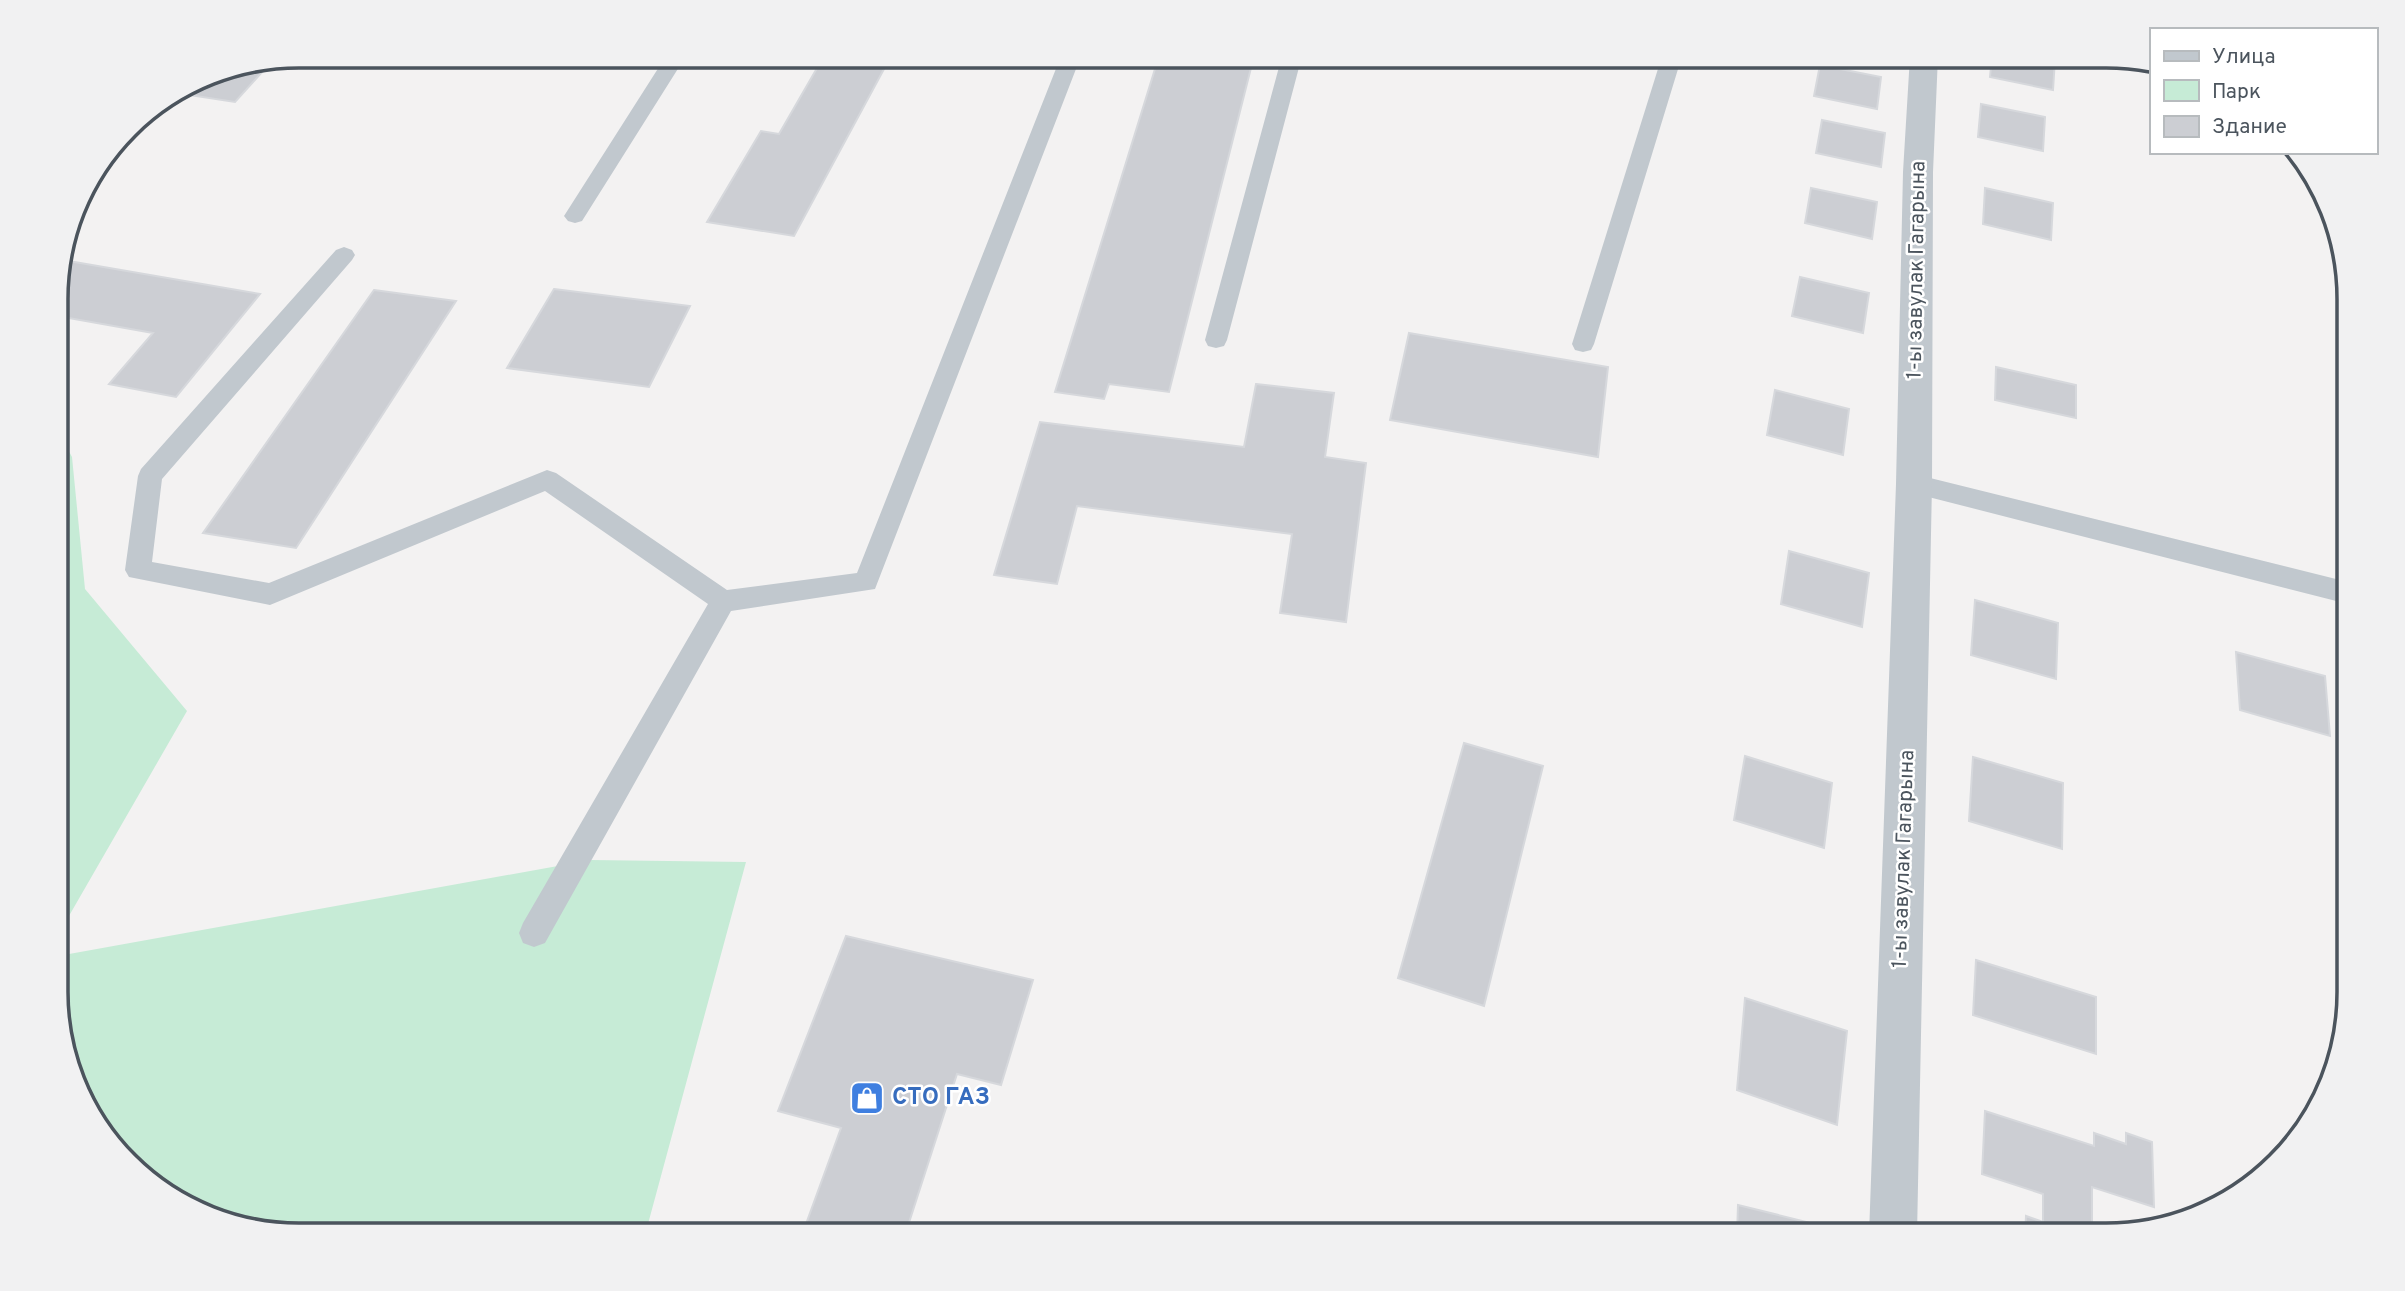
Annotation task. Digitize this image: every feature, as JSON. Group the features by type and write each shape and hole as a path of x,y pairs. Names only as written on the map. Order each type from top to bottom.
{"street":[{"name":"1-ы завулак Гагарына","path":"1893,1222 1914,484 1918,172 1923,68"}],"lane":[{"path":"1216,340 1289,68"},
{"path":"1583,344 1668,68"},
{"path":"575,216 668,69"},
{"path":"344,255 150,476 138,570 270,594 547,480 723,601 866,582 1066,69"},
{"path":"1914,484 2337,590"},
{"path":"534,933 723,601"}],"green space":[{"path":"69,451 72,457 85,589 187,711 68,917"},
{"path":"591,860 746,862 648,1223 299,1223 254,1218 197,1199 171,1184 126,1144 107,1120 92,1094 76,1052 70,1022 68,954"}],"building":[{"path":"1251,68 1169,392 1109,384 1104,399 1055,392 1155,69"},
{"path":"1819,68 1836,68 1881,77 1877,109 1814,96"},
{"path":"1991,68 2054,68 2053,90 1990,77"},
{"path":"817,69 884,69 794,236 707,222 761,131 779,134"},
{"path":"262,72 235,102 192,95 225,81"},
{"path":"1981,104 2045,117 2043,151 1978,137"},
{"path":"1822,120 1885,133 1881,167 1816,153"},
{"path":"1811,188 1877,202 1872,239 1805,223"},
{"path":"1985,188 2053,203 2051,240 1983,224"},
{"path":"72,262 260,294 176,397 109,384 153,333 69,318"},
{"path":"1800,277 1869,293 1863,333 1792,316"},
{"path":"554,289 690,306 649,387 507,368"},
{"path":"374,290 456,301 296,548 203,533"},
{"path":"1409,333 1608,367 1598,457 1390,420"},
{"path":"1996,367 2076,385 2076,418 1995,400"},
{"path":"1256,384 1334,393 1325,457 1366,463 1346,622 1280,613 1292,534 1077,506 1057,584 994,575 1040,422 1244,447"},
{"path":"1775,390 1849,409 1843,455 1767,435"},
{"path":"1789,551 1869,573 1862,627 1781,604"},
{"path":"1975,600 2058,623 2056,679 1971,655"},
{"path":"2236,652 2325,676 2330,736 2240,710"},
{"path":"1464,743 1543,766 1484,1006 1398,978"},
{"path":"1745,756 1832,783 1824,848 1734,820"},
{"path":"1973,757 2063,783 2062,849 1969,821"},
{"name":"СТО ГАЗ","path":"846,936 1033,980 1001,1085 957,1074 909,1223 806,1223 841,1128 778,1111"},
{"path":"1976,960 2096,997 2096,1054 1973,1015"},
{"path":"1745,998 1847,1031 1837,1125 1737,1090"},
{"path":"1985,1111 2094,1146 2094,1133 2126,1144 2126,1133 2152,1142 2154,1207 2092,1187 2092,1222 2026,1222 2026,1216 2043,1222 2043,1194 1982,1174"},
{"path":"1738,1205 1807,1222 1737,1222"}],"place":[{"name":"СТО ГАЗ","path":"867,1098"}]}
